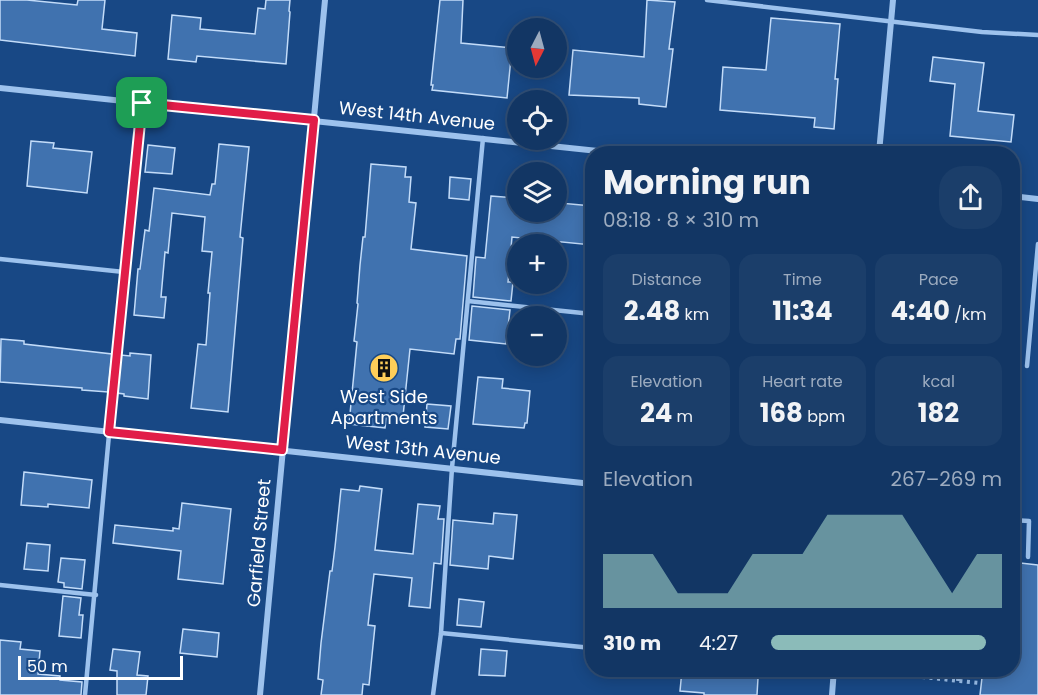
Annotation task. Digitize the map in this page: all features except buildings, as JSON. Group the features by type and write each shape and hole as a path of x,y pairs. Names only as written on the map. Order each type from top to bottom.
{"street":[{"name":"Garfield Street","path":"260,695 325,0"},
{"path":"880,146 893,0"},
{"name":"West 14th Avenue","path":"0,88 585,150"},
{"path":"1020,197 1038,199"},
{"name":"West 13th Avenue","path":"0,420 585,483"},
{"path":"832,695 834,677"}],"lane":[{"path":"707,0 982,32 1038,35"},
{"path":"85,695 96,595 123,272 142,103"},
{"path":"433,695 441,633 452,468 483,138"},
{"path":"1027,366 1038,244"},
{"path":"0,258 123,272"},
{"path":"468,301 585,313"},
{"path":"1020,520 1029,521 1028,557"},
{"path":"0,585 96,595"},
{"path":"441,633 585,647"}],"path":[{"path":"923,677 979,683"},
{"path":"958,677 958,681"}],"place":[{"name":"West Side Apartments","path":"384,368"}],"route":[{"path":"142,103 314,120 282,450 109,432 123,272 142,103"}]}
